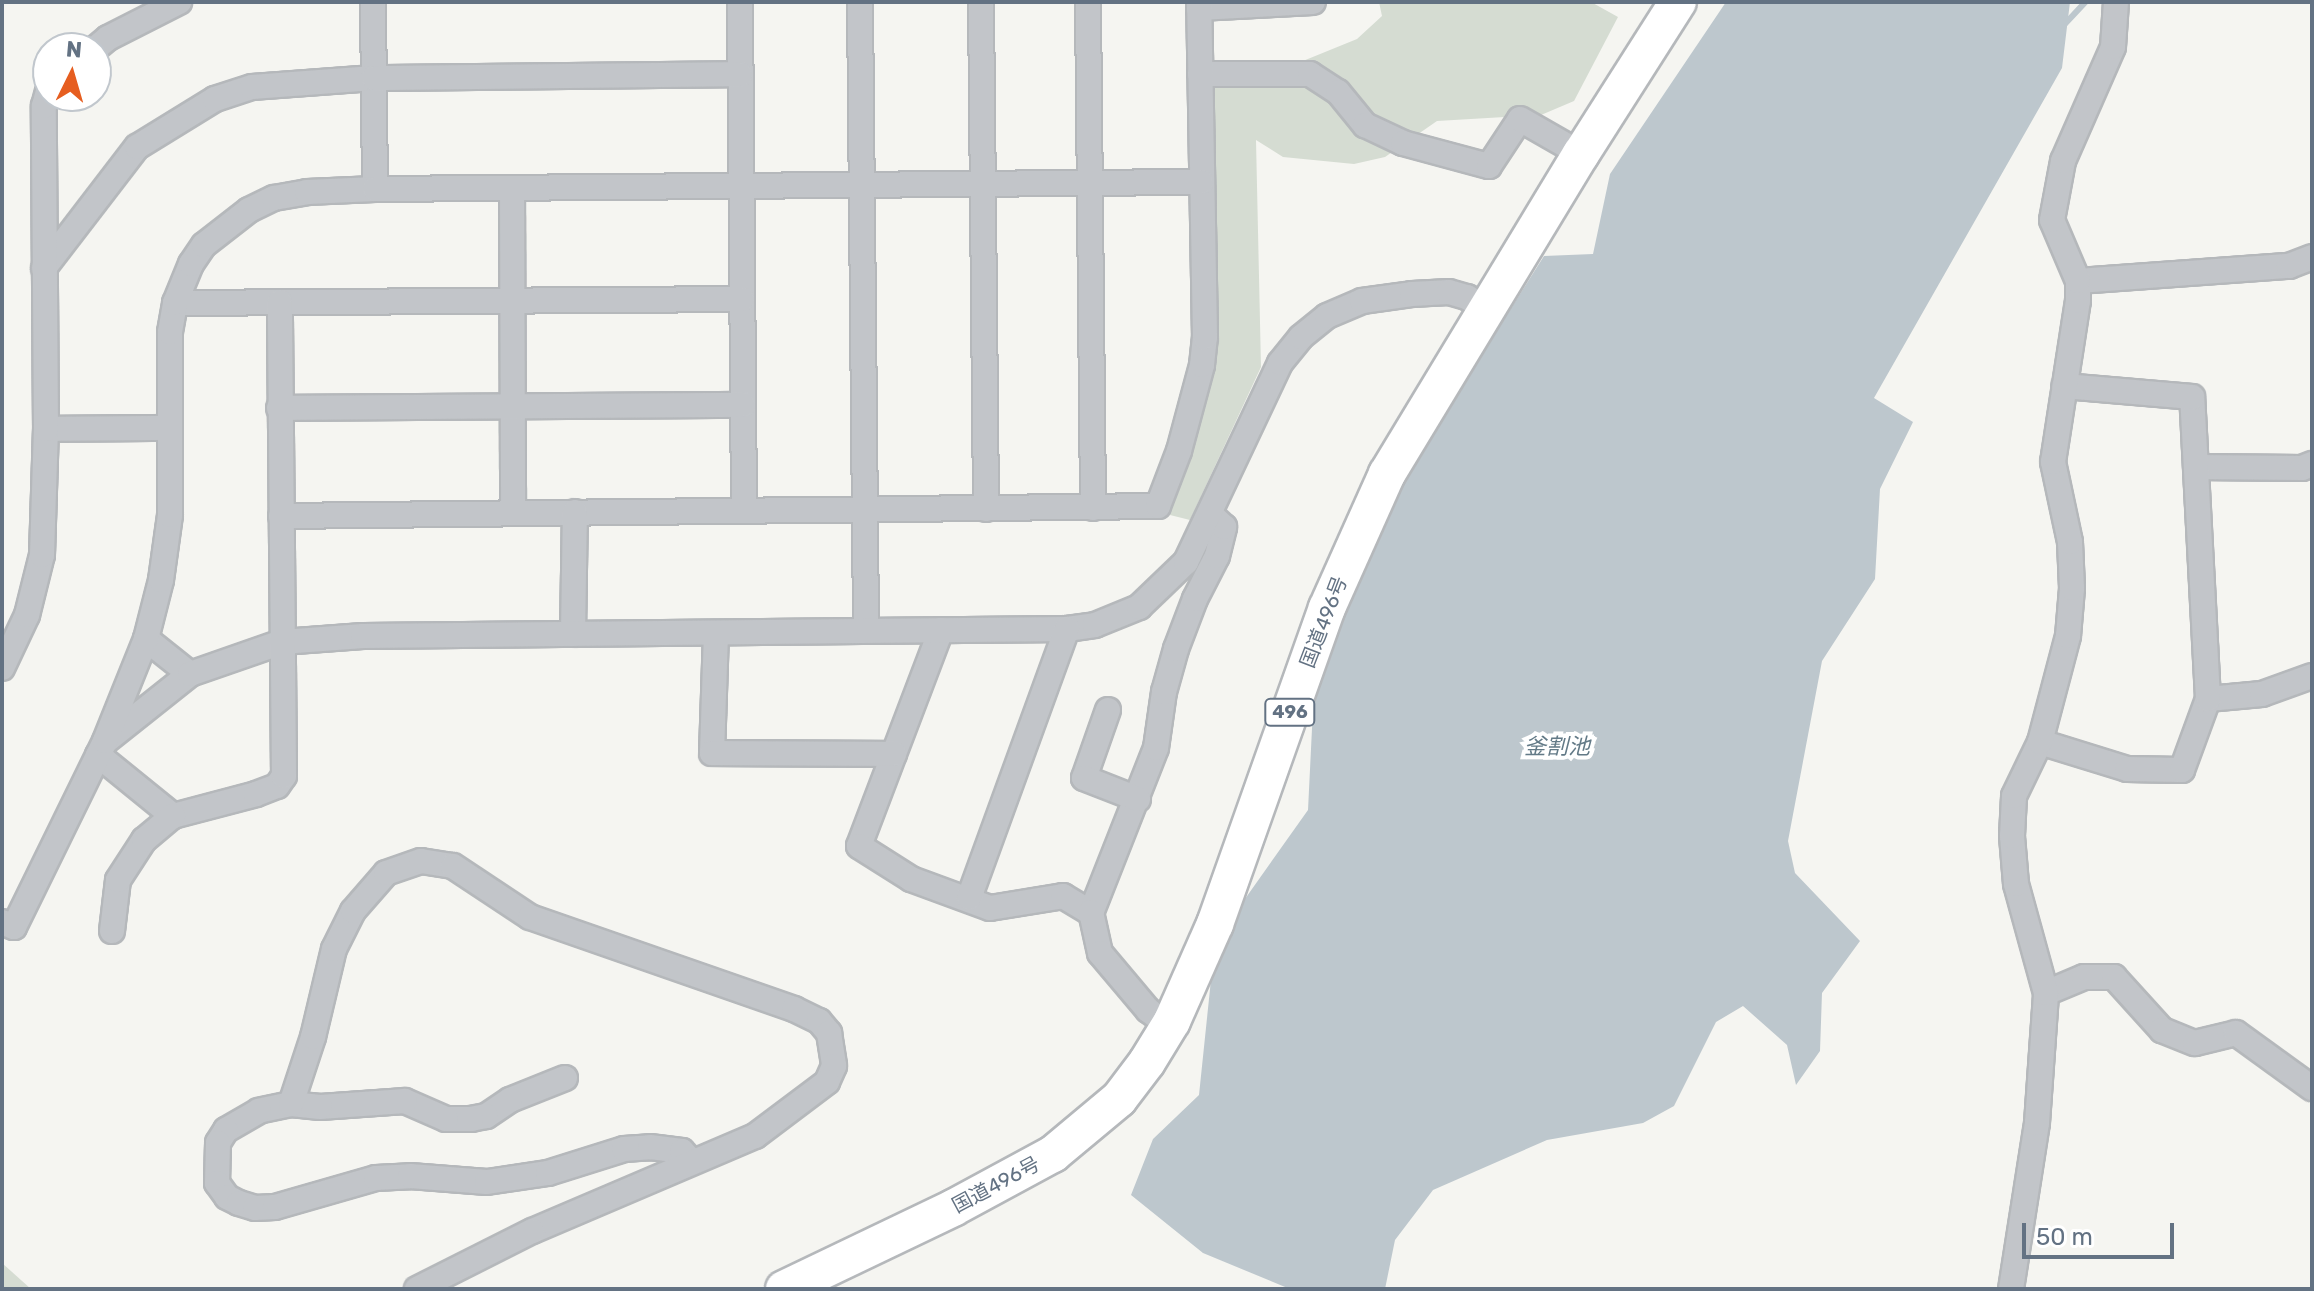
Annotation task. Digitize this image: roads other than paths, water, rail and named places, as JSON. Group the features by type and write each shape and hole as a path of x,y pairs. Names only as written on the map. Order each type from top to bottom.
{"highway":[{"name":"国道496号","path":"784,1289 953,1208 1053,1154 1119,1099 1169,1026 1215,924 1327,608 1387,474 1485,309 1678,2"}],"street":[{"path":"112,38 179,2"},
{"path":"373,2 375,189"},
{"path":"740,2 744,509"},
{"path":"860,2 866,630"},
{"path":"981,2 986,509"},
{"path":"1088,2 1093,508"},
{"path":"281,516 1158,506 1179,451 1202,365 1205,337 1199,5 1313,2"},
{"path":"2011,1289 2037,1123 2046,993 2016,884 2012,836 2014,796 2040,742 2068,636 2072,588 2070,542 2053,462 2078,281 2052,220 2063,161 2113,47 2116,2"},
{"path":"44,268 137,147 215,99 252,87 374,78 740,74"},
{"path":"1200,74 1310,74 1338,92 1365,125 1403,143 1489,166 1520,119 1581,154"},
{"path":"2,668 27,615 42,555 46,429 44,112"},
{"path":"2,922 14,927 101,748 146,639 161,580 170,515 170,332 175,303 191,264 204,245 249,210 274,198 307,192 375,189 1201,182"},
{"path":"512,188 513,512"},
{"path":"2078,281 2289,266 2312,257"},
{"path":"101,748 190,674 282,642 363,636 1067,629 1118,618 1158,592 1186,562 1280,363 1301,337 1327,316 1362,301 1449,292 1467,297 1485,309"},
{"path":"175,303 742,299"},
{"path":"112,931 118,880 144,840 173,816 256,794 277,786 284,776 280,302"},
{"path":"2040,742 2127,769 2182,770 2208,699 2192,397 2064,386"},
{"path":"279,408 743,405"},
{"path":"46,429 170,428"},
{"path":"2196,467 2302,468 2312,464"},
{"path":"573,634 575,512"},
{"path":"1169,1026 1148,1010 1100,953 1091,912 1156,748 1164,692 1176,649 1195,599 1217,556 1224,527 1210,514"},
{"path":"969,898 1067,629"},
{"path":"941,630 859,846 911,879 990,908 1063,896 1091,912"},
{"path":"716,633 712,753 894,754"},
{"path":"146,639 190,674"},
{"path":"2208,699 2262,694 2312,676"},
{"path":"1108,710 1084,778 1138,799"},
{"path":"101,748 173,816"},
{"path":"291,1104 313,1037 334,949 353,911 386,873 421,861 453,866 530,917 794,1009 819,1021 829,1033 834,1066 827,1082 755,1136 532,1231 417,1289"},
{"path":"2046,993 2084,977 2114,977 2162,1030 2195,1043 2236,1033 2312,1088"},
{"path":"565,1078 510,1100 486,1116 471,1119 446,1119 405,1101 320,1107 291,1104 259,1111 226,1130 218,1143 215,1162 217,1183 227,1197 255,1208 275,1207 376,1178 410,1176 487,1182 548,1173 624,1149 650,1147 682,1151 692,1162"}],"water":[{"name":"釜割池","path":"1726,2 2070,2 2062,68 1874,398 1913,422 1880,489 1875,579 1822,661 1788,841 1795,873 1860,941 1822,993 1820,1051 1796,1085 1787,1045 1743,1006 1716,1022 1674,1106 1643,1123 1547,1140 1433,1190 1395,1240 1385,1289 1290,1289 1203,1253 1131,1195 1153,1139 1199,1095 1212,970 1235,913 1308,810 1314,688 1393,495 1544,256 1593,254 1610,174"}],"waterway":[{"path":"2063,26 2085,2"}]}
